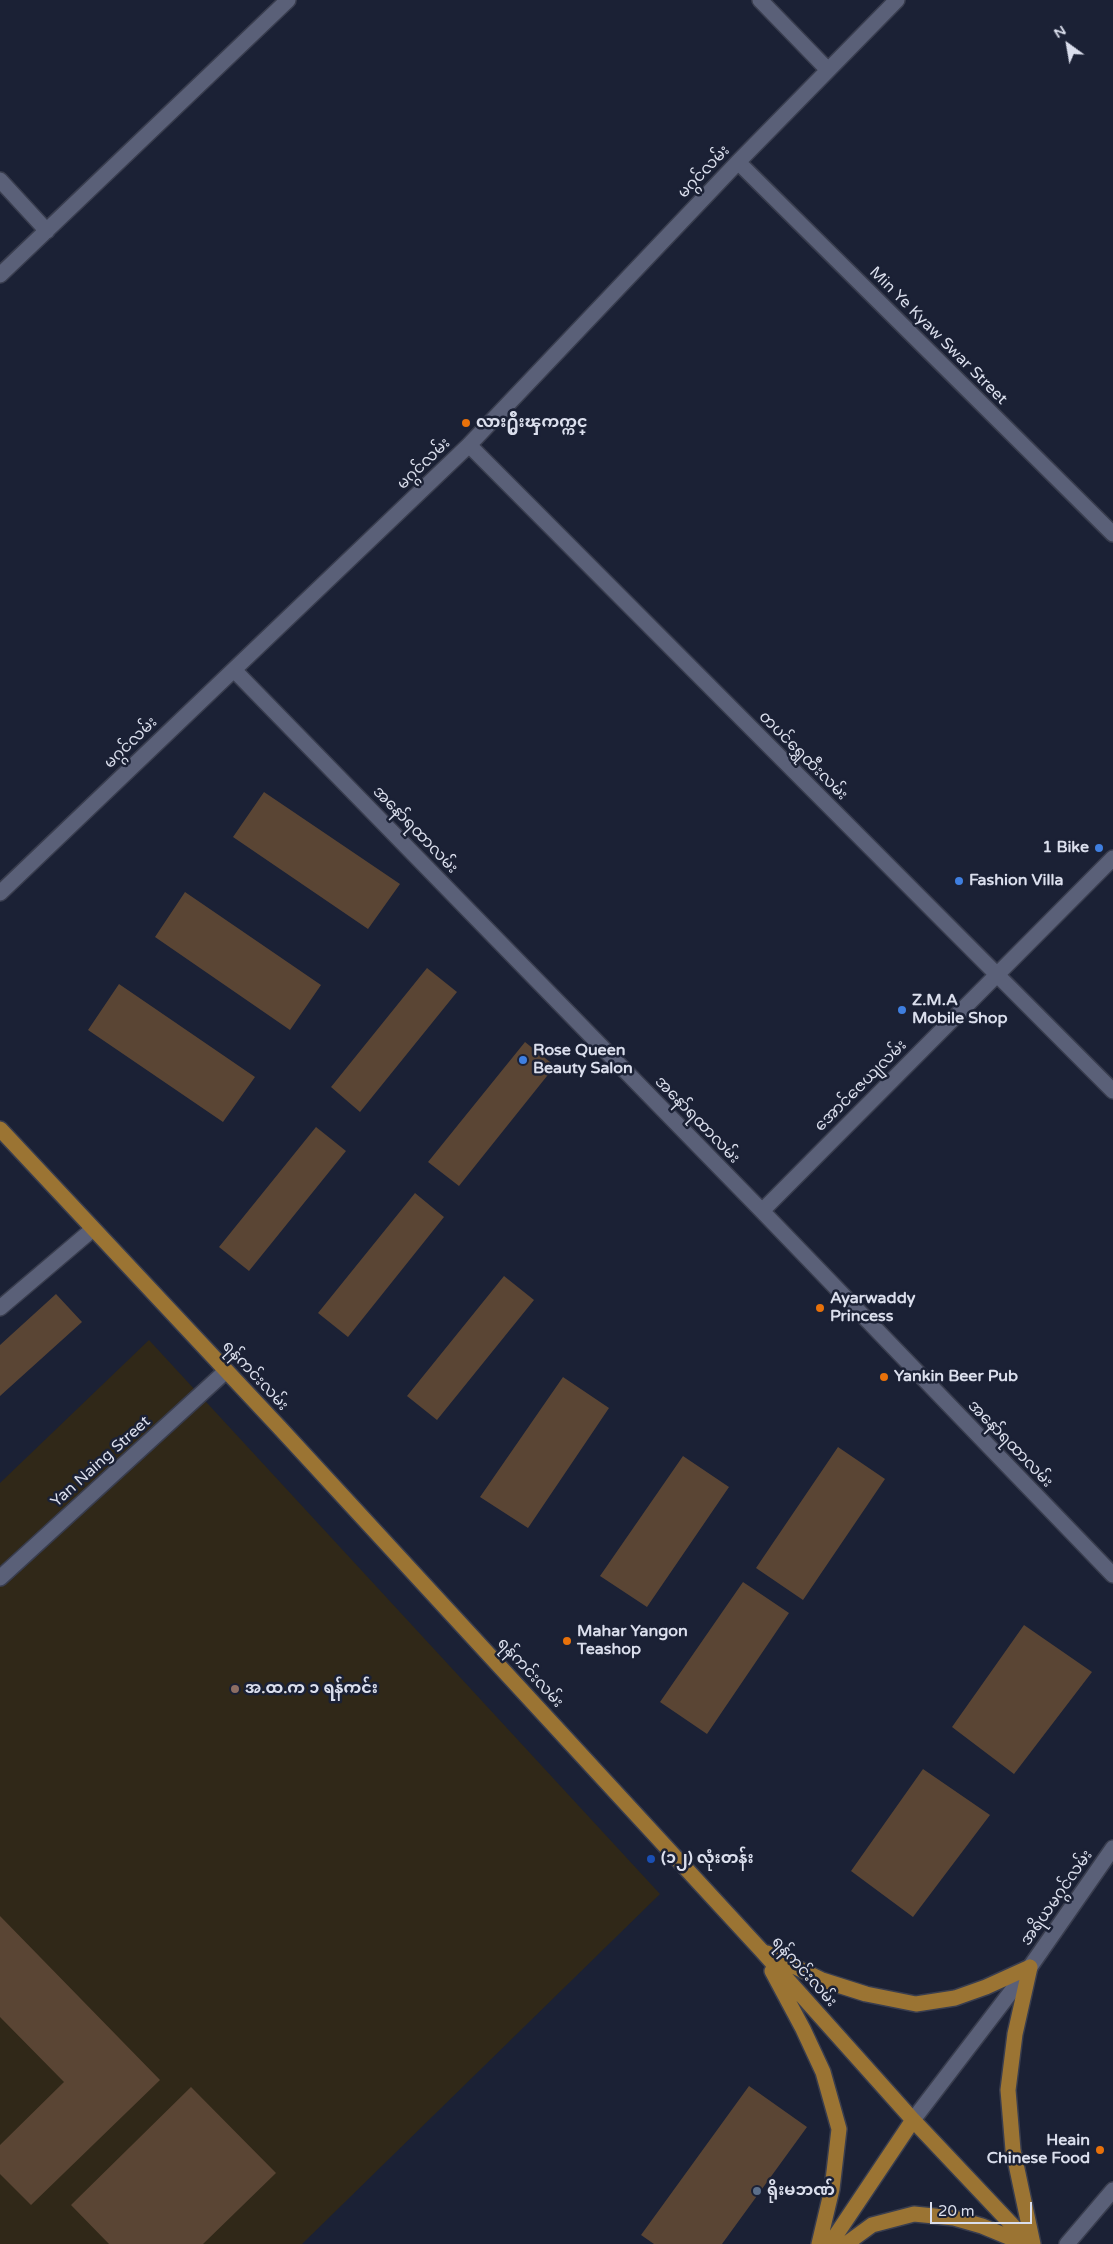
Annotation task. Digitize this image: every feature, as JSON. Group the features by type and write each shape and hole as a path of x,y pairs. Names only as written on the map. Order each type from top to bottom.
{"main road":[{"name":"ရန်ကင်းလမ်း","path":"0,1130 226,1371 761,1950 913,2120 1032,2244"},
{"path":"761,1950 822,1980 866,1994 916,2004 955,1998 986,1987 1030,1967"},
{"path":"761,1950 803,2029 823,2072 839,2129 832,2189 819,2244"},
{"path":"1030,1967 1015,2034 1008,2090 1013,2150 1032,2244"},
{"path":"830,2244 913,2120"},
{"path":"846,2244 872,2225 914,2214 954,2218 982,2226 1025,2244"}],"street":[{"path":"0,275 287,0"},
{"path":"760,0 828,70"},
{"name":"မဂ္ဂင်လမ်း","path":"0,893 469,445 738,162 898,0"},
{"name":"Min Ye Kyaw Swar Street","path":"738,162 1113,534"},
{"path":"0,180 47,231"},
{"name":"တပင်ရွှေထီးလမ်း","path":"469,445 1113,1091"},
{"name":"အနော်ရထာလမ်း","path":"234,670 762,1211 1113,1575"},
{"name":"အောင်ဇေယျလမ်း","path":"762,1211 1113,858"},
{"path":"0,1308 93,1229"},
{"name":"Yan Naing Street","path":"0,1578 226,1371"},
{"name":"အရိယမဂ္ဂင်လမ်း","path":"913,2120 1030,1967 1113,1848"},
{"path":"1067,2244 1113,2190"}],"shaded area":[{"name":"အ.ထ.က ၁ ရန်ကင်း","path":"149,1340 660,1894 302,2244 0,2244 0,1483"}],"building":[{"path":"264,792 400,884 368,929 233,837"},
{"path":"185,892 321,985 290,1030 155,937"},
{"path":"427,968 457,992 360,1112 331,1087"},
{"path":"119,984 255,1077 223,1122 88,1030"},
{"path":"525,1042 555,1066 459,1186 428,1162"},
{"path":"316,1127 346,1151 249,1271 219,1247"},
{"path":"415,1193 444,1217 348,1337 318,1313"},
{"path":"504,1276 534,1300 437,1420 407,1396"},
{"path":"56,1294 82,1322 0,1396 0,1345"},
{"path":"563,1377 609,1408 528,1528 480,1497"},
{"path":"838,1447 885,1479 803,1600 756,1568"},
{"path":"683,1456 729,1487 647,1607 600,1576"},
{"path":"743,1582 789,1613 707,1734 660,1702"},
{"path":"1024,1625 1092,1672 1014,1774 952,1727"},
{"path":"923,1769 990,1815 913,1917 851,1871"},
{"path":"0,1916 160,2080 31,2205 0,2174 0,2145 64,2082 0,2017"},
{"path":"749,2086 807,2127 722,2244 654,2244 641,2235"},
{"path":"191,2087 276,2173 203,2244 109,2244 71,2205"}],"place":[{"name":"လား႐ွိဳးၾကက္ကင္","path":"466,423"},
{"name":"1 Bike","path":"1099,848"},
{"name":"Fashion Villa","path":"959,881"},
{"name":"Z.M.A Mobile Shop","path":"902,1010"},
{"name":"Rose Queen Beauty Salon","path":"523,1060"},
{"name":"Ayarwaddy Princess","path":"820,1308"},
{"name":"Yankin Beer Pub","path":"884,1377"},
{"name":"Mahar Yangon Teashop","path":"567,1641"},
{"name":"အ.ထ.က ၁ ရန်ကင်း","path":"235,1689"},
{"name":"(၁၂) လုံးတန်း","path":"651,1859"},
{"name":"Heain Chinese Food","path":"1100,2150"},
{"name":"ရိုးမဘဏ်","path":"757,2191"}]}
